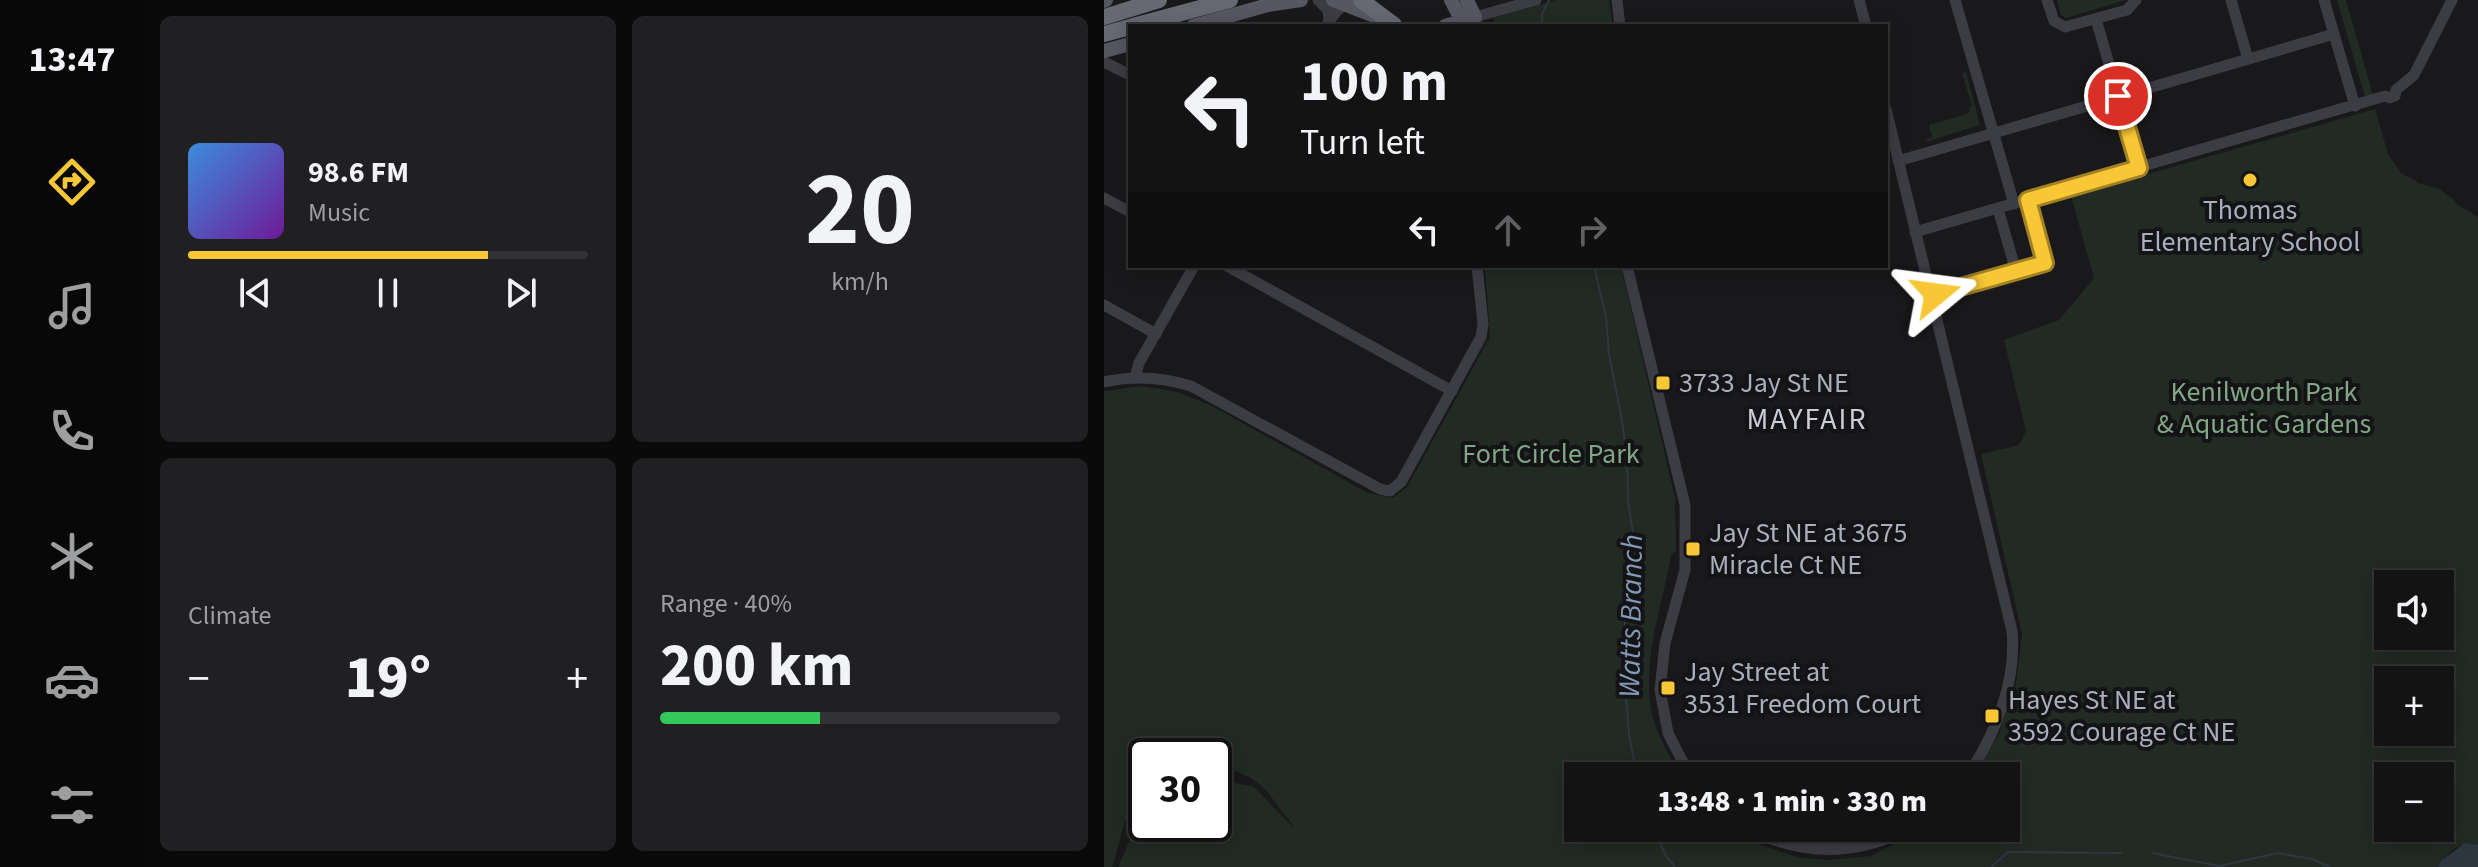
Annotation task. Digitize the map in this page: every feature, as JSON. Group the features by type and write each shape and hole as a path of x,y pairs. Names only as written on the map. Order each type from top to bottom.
{"highway":[{"path":"1124,10 1142,0"},
{"path":"1104,17 1159,0"},
{"path":"1139,24 1230,0"},
{"path":"1347,1 1394,24"},
{"path":"1104,34 1128,27"}],"main road":[{"path":"1200,24 1268,5 1301,0"},
{"path":"1451,0 1470,22"},
{"path":"1467,0 1470,22"}],"street":[{"path":"1318,0 1328,10 1328,24"},
{"path":"1617,0 1620,24"},
{"path":"1860,0 1866,24"},
{"path":"1955,0 2014,204"},
{"path":"2047,0 2052,17 2061,26 2070,27 2127,10 2136,0"},
{"path":"2231,0 2248,59"},
{"path":"2324,0 2355,106"},
{"path":"1915,232 2355,106 2390,93 2414,75 2452,0"},
{"path":"1328,24 1347,1"},
{"path":"1470,22 1533,1"},
{"path":"2096,19 2139,168"},
{"path":"1898,161 2334,34"},
{"path":"1117,48 1118,68"},
{"path":"1104,62 1128,74"},
{"path":"1888,118 2011,625 2013,650 2003,701 1989,739 1975,762"},
{"path":"1104,198 1128,211"},
{"path":"1931,295 2045,263 2028,200"},
{"path":"1998,209 2016,271"},
{"path":"1135,377 1193,268"},
{"path":"1231,268 1452,391"},
{"path":"1104,382 1135,377 1172,381 1206,392 1383,491 1394,490 1482,333 1477,268"},
{"path":"1627,268 1682,488 1687,532 1685,570 1665,643 1660,690 1668,733 1683,762"},
{"path":"1104,305 1156,334"},
{"path":"1782,842 1831,850 1878,842"}],"green space":[{"path":"1556,0 1609,0 1613,24 1493,24 1494,18"},
{"path":"2057,0 2126,0 2066,18 2061,15"},
{"path":"2337,0 2346,0 2373,95 2365,97"},
{"path":"1966,72 1980,125 1925,142 1932,137 1929,125 1970,111 1969,107 1972,106 1962,73"},
{"path":"2375,109 2388,154 2401,173 2439,189 2478,217 2478,845 2454,849 2438,867 1118,867 1129,842 1232,842 1232,782 1254,787 1294,828 1263,788 1232,770 1232,738 1128,738 1128,816 1112,867 1104,867 1104,391 1142,386 1178,392 1212,406 1368,493 1393,498 1407,487 1490,337 1485,268 1621,268 1675,498 1676,550 1671,556 1649,670 1655,726 1673,762 1564,762 1564,842 1754,842 1801,858 1829,860 1870,856 1899,842 2020,842 2020,762 1982,762 1999,734 2016,683 2022,634 1981,454 2019,445 2026,431 2004,340 2059,320 2094,278 2071,196"}],"shaded area":[{"path":"2465,843 2478,845 2478,867 2438,867 2442,860"}],"waterway":[{"name":"Watts Branch","path":"1542,24 1542,14 1549,0"},
{"name":"Watts Branch","path":"1594,268 1606,317 1609,354 1627,455 1628,501 1637,559 1625,621 1624,672 1634,762"},
{"name":"Watts Branch","path":"1660,842 1675,867"},
{"name":"Watts Branch","path":"1991,867 2008,852 2121,853"},
{"name":"Watts Branch","path":"2152,853 2219,866 2278,853 2312,859 2330,867"}],"place":[{"name":"Thomas Elementary School","path":"2250,180"},
{"name":"3733 Jay St NE","path":"1663,383"},
{"name":"Jay St NE at 3675 Miracle Ct NE","path":"1693,549"},
{"name":"Jay Street at 3531 Freedom Court","path":"1668,688"},
{"name":"Hayes St NE at 3592 Courage Ct NE","path":"1992,716"}],"district":[{"name":"MAYFAIR","path":"1807,419"}],"route":[{"path":"1936,294 2045,263 2028,200 2139,168 2118,96"}],"park label":[{"name":"Kenilworth Park & Aquatic Gardens","path":"2264,408"},
{"name":"Fort Circle Park","path":"1551,454"}]}
